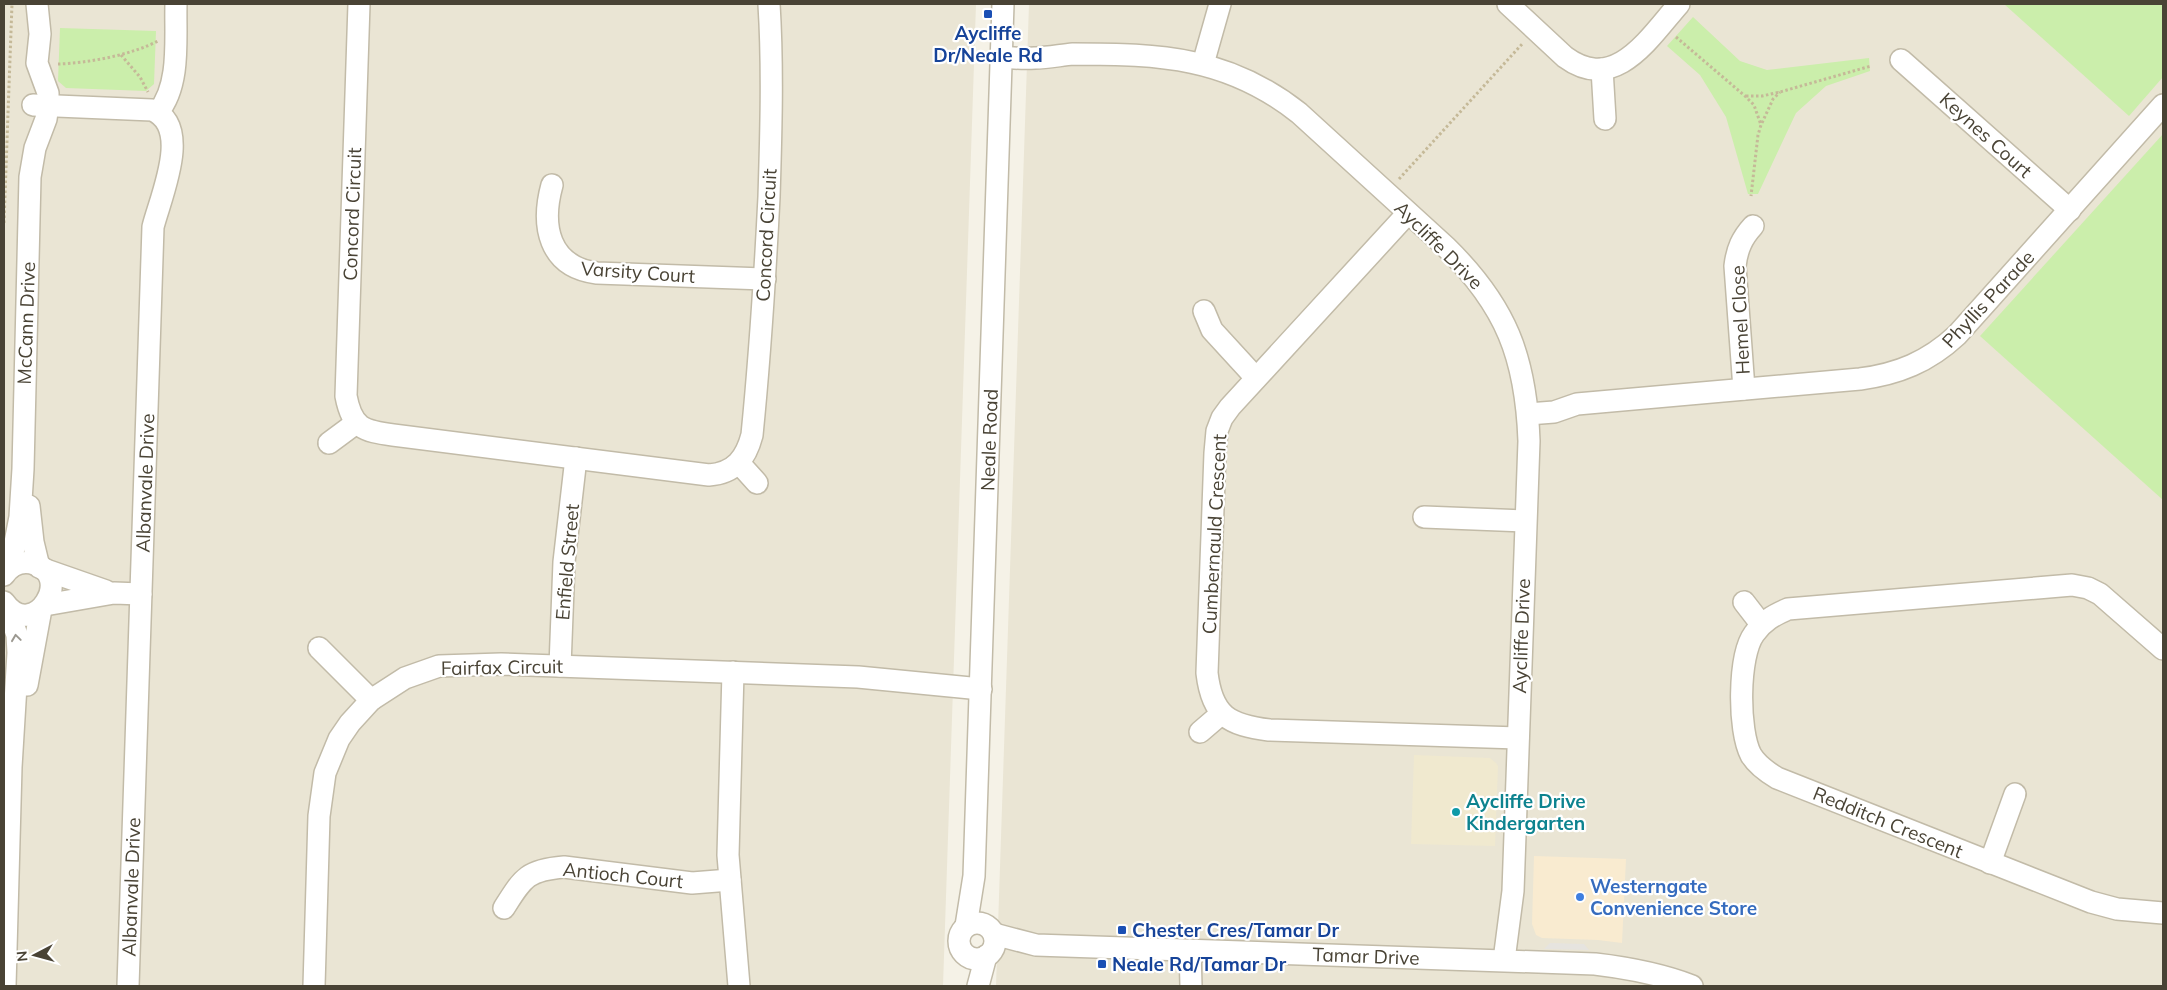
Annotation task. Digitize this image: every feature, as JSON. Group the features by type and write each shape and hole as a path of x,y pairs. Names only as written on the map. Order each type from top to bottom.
{"street":[{"path":"41,105 154,111 166,103 173,82 176,4"},
{"name":"Concord Circuit","path":"356,423 349,412 346,396 359,4"},
{"name":"Concord Circuit","path":"739,462 749,445 752,434 765,279 771,103 769,4"},
{"name":"Neale Road","path":"978,986 981,942 974,876 1003,4"},
{"path":"1203,64 1220,4"},
{"path":"1508,4 1575,64 1584,68 1602,69 1622,64 1632,56 1679,4"},
{"name":"McCann Drive","path":"7,571 20,516 23,469 30,177 24,157 24,144 48,93 24,63 40,34 37,8"},
{"name":"Aycliffe Drive","path":"1002,51 1038,48 1071,54 1170,58 1203,64 1248,80 1278,96 1329,139 1468,268 1502,316 1521,367 1528,408 1529,441 1511,961"},
{"name":"Keynes Court","path":"1901,60 2070,210"},
{"path":"1602,69 1605,119"},
{"name":"Phyllis Parade","path":"1528,408 1554,412 1577,404 1882,376 1926,359 1942,350 1957,336 2163,105"},
{"name":"Albanvale Drive","path":"128,986 153,227 157,208 168,179 171,145 169,124 154,111"},
{"name":"Varsity Court","path":"552,185 548,207 550,231 553,244 560,256 570,266 583,271 597,272 765,279"},
{"name":"Cumbernauld Crescent","path":"1221,714 1215,705 1209,688 1207,673 1216,441 1222,418 1256,378 1408,213"},
{"name":"Hemel Close","path":"1744,389 1735,266 1737,251 1742,240 1753,226"},
{"path":"1204,311 1212,330 1256,378"},
{"path":"329,443 356,423 373,432 710,475 722,474 739,462 758,483"},
{"name":"Enfield Street","path":"560,666 564,562 576,458"},
{"name":"McCann Drive","path":"23,469 32,535 41,568 51,583 49,598 43,607"},
{"path":"1424,517 1525,521"},
{"path":"7,571 25,563 114,593"},
{"name":"Redditch Crescent","path":"2163,649 2100,594 2088,588 2072,585 1788,609 1773,615 1761,624 1752,635 1745,658 1742,726 1745,741 1752,756 1764,769 1777,778 2090,902 2117,909 2163,913"},
{"path":"6,604 20,614 34,613 43,607 114,593 141,594"},
{"path":"1744,602 1761,624"},
{"path":"5,986 13,738 18,653 16,635 6,604"},
{"path":"13,738 29,678 43,607"},
{"path":"319,648 371,700"},
{"name":"Fairfax Circuit","path":"314,986 320,816 325,773 339,739 350,723 371,700 405,678 439,666 476,664 858,677 925,673 981,682"},
{"path":"733,672 728,832 730,880 740,986"},
{"path":"1200,732 1221,714 1231,721 1244,726 1269,730 1518,738"},
{"path":"1990,863 2015,794"},
{"name":"Antioch Court","path":"504,908 526,877 535,871 547,868 564,867 692,883 730,880"},
{"name":"Neale Road","path":"966,986 981,942"},
{"name":"Tamar Drive","path":"981,942 1596,964 1628,968 1659,975 1692,986"},
{"path":"1191,986 1196,950"},
{"path":"1196,950 1200,986"}],"path":[{"path":"4,223 24,63 12,4"},
{"path":"24,63 72,64 121,55 158,42 158,34"},
{"path":"1675,36 1754,105 1761,125"},
{"path":"1398,179 1523,43"},
{"path":"121,55 148,88 154,111"},
{"path":"1745,96 1762,96 1780,92 1871,66"},
{"path":"1751,196 1758,135 1773,99 1780,92"}],"shaded area":[{"path":"4,4 976,4 943,986 4,986"},
{"path":"1029,4 2163,4 2163,986 996,986"},
{"path":"1414,755 1490,758 1496,763 1498,766 1495,846 1411,844"},
{"path":"1534,856 1626,859 1622,943 1542,938 1536,935 1532,924"},
{"path":"1550,943 1584,944 1589,950 1544,949"}],"green space":[{"path":"2004,4 2163,4 2163,77 2129,116"},
{"path":"1693,17 1740,61 1767,70 1869,58 1870,71 1826,86 1796,113 1758,194 1748,194 1726,117 1700,75 1667,46"},
{"path":"60,28 156,31 154,84 146,91 66,88 58,81"},
{"path":"2163,134 2163,500 1980,336"}],"place":[{"name":"Aycliffe Dr/Neale Rd","path":"988,14"},
{"name":"Aycliffe Drive Kindergarten","path":"1456,812"},
{"name":"Westerngate Convenience Store","path":"1580,897"},
{"name":"Chester Cres/Tamar Dr","path":"1122,930"},
{"name":"Neale Rd/Tamar Dr","path":"1102,964"}]}
